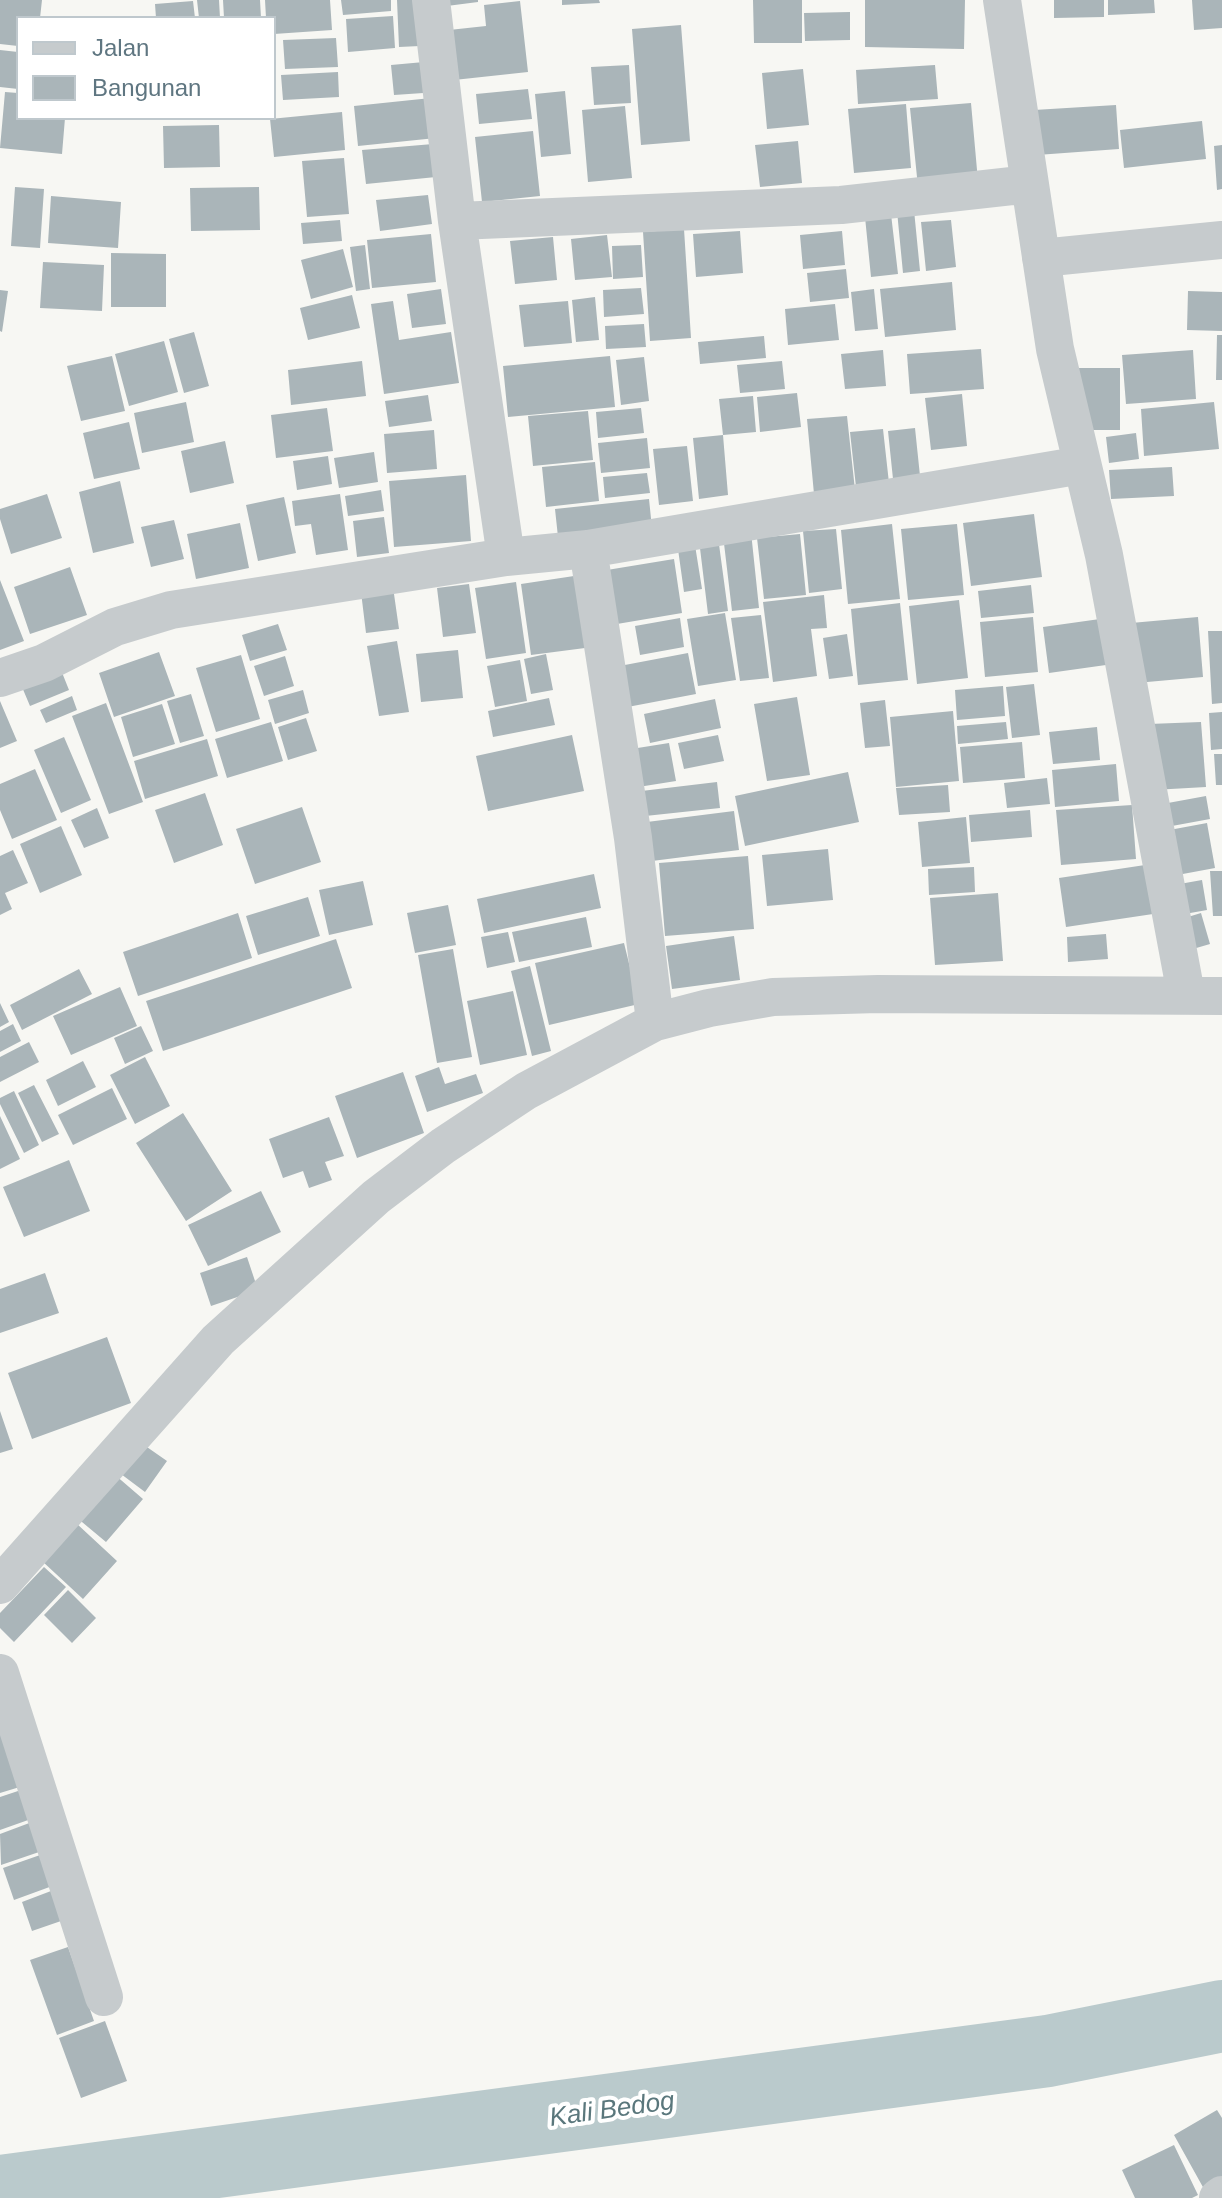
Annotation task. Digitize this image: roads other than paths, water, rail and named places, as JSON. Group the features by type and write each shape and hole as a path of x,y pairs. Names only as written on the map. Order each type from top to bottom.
{"street":[{"path":"431,0 457,221 506,557"},
{"path":"0,1585 218,1340 376,1197 443,1146 526,1091 655,1022 709,1008 773,997 1204,995 1055,349 1002,0"},
{"path":"457,221 841,205 1030,184"},
{"path":"1041,258 1222,240"},
{"path":"0,678 44,663 115,627 171,610 506,557 588,549 1082,465"},
{"path":"588,549 633,838 655,1022"},
{"path":"0,1673 104,1997"}],"waterway":[{"name":"Kali Bedog","path":"0,2191 1048,2051 1222,2016"}]}
